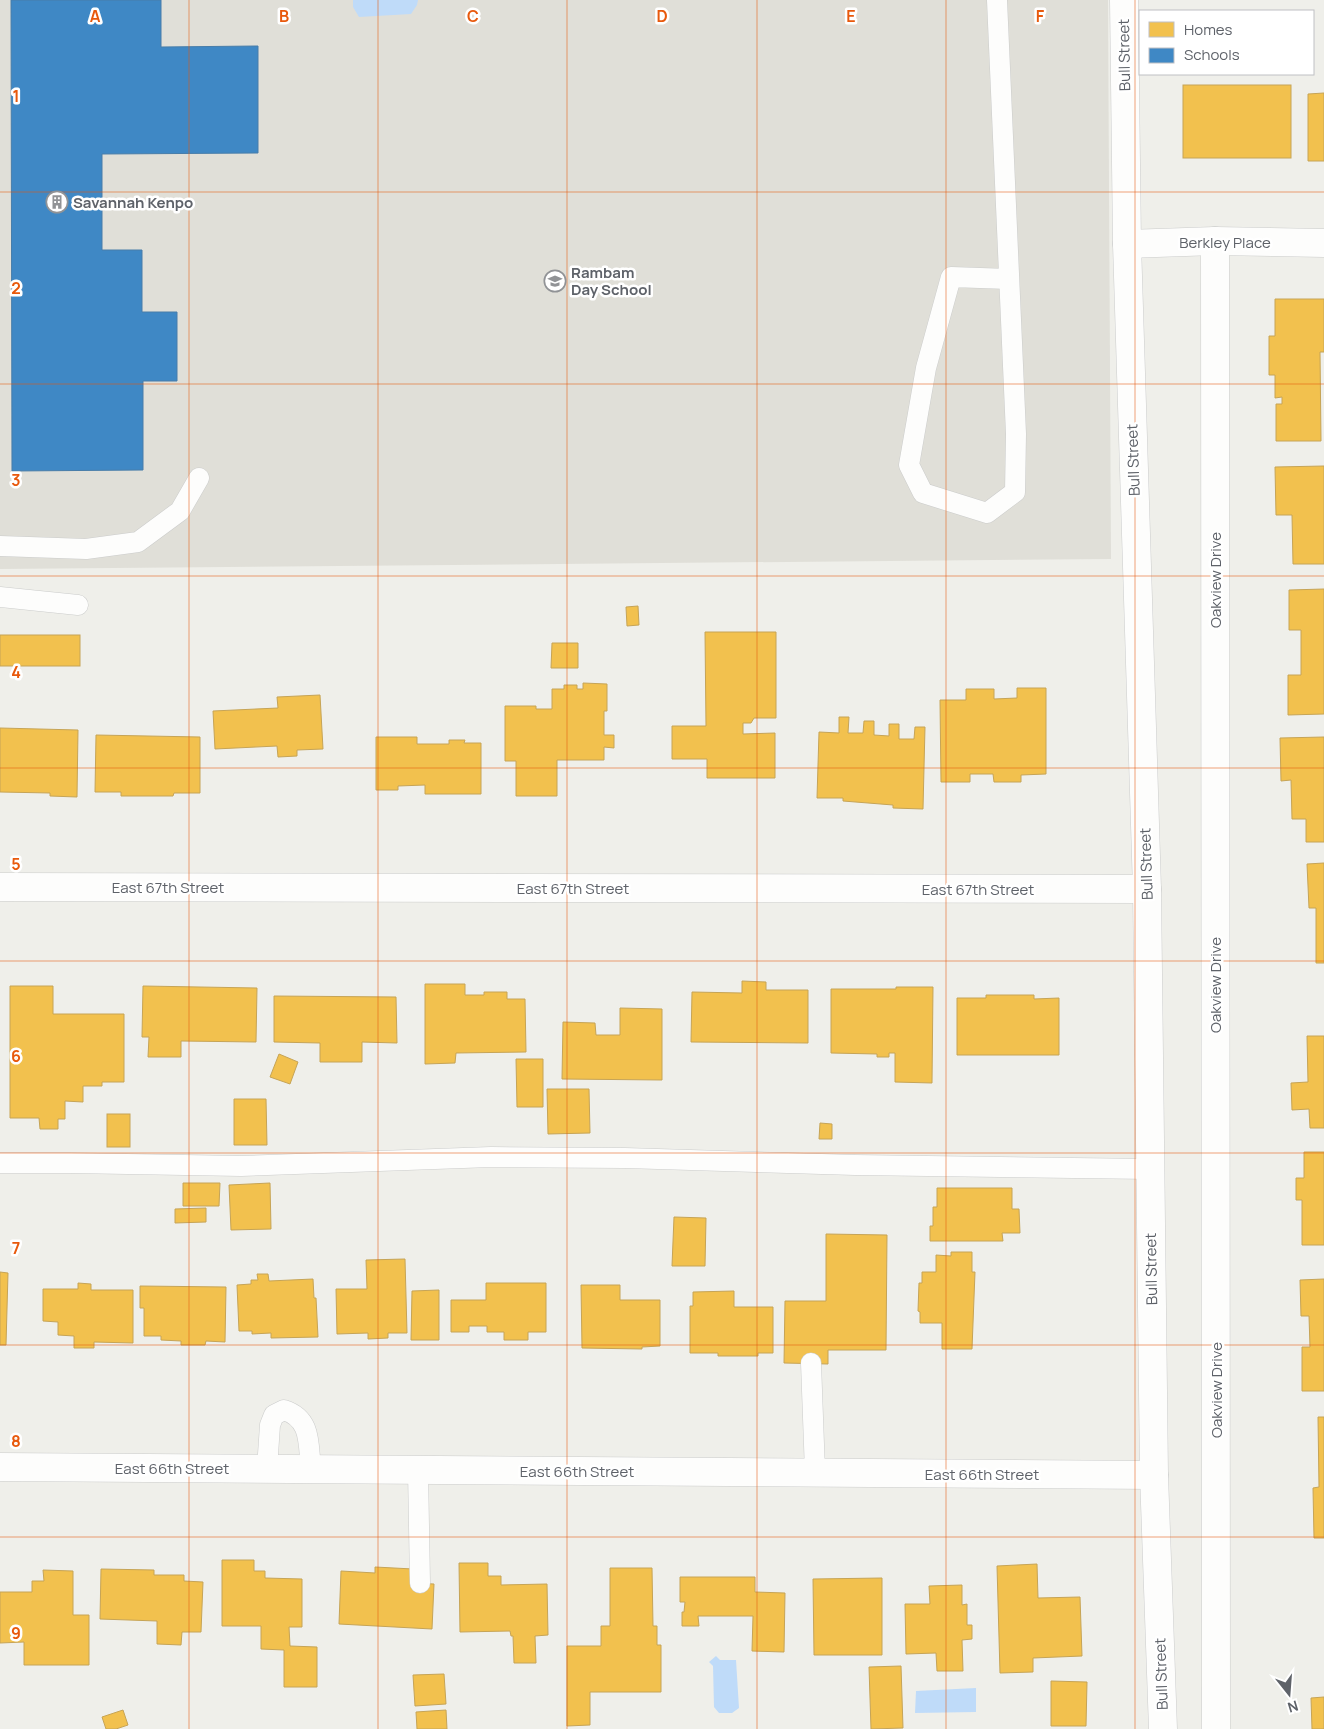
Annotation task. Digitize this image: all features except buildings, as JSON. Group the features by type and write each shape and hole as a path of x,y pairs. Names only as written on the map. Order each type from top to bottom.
{"street":[{"name":"Bull Street","path":"1124,0 1127,244 1147,889 1154,1475 1164,1729"},
{"name":"Berkley Place","path":"1127,244 1215,241 1324,243"},
{"name":"Oakview Drive","path":"1215,241 1216,1729"},
{"name":"East 67th Street","path":"0,887 1147,889"},
{"name":"East 66th Street","path":"0,1467 1154,1475"}],"lane":[{"path":"997,0 1016,434 1015,492 987,513 923,493 909,465 926,368 951,276 1009,278"},
{"path":"0,546 86,550 138,542 180,512 199,478"},
{"path":"0,597 78,605"},
{"path":"0,1163 70,1162 241,1166 491,1157 568,1157 865,1166 1150,1169"},
{"path":"810,1363 815,1472"},
{"path":"267,1469 270,1425 274,1414 284,1410 294,1414 306,1427 311,1469"},
{"path":"418,1470 420,1583"}],"shaded area":[{"name":"Rambam Day School","path":"0,0 1108,0 1111,559 0,569"}],"water":[{"path":"353,0 418,0 411,14 359,17 353,7"},
{"path":"716,1656 720,1660 736,1660 739,1708 732,1713 719,1713 714,1707 713,1666 709,1662"},
{"path":"976,1688 976,1712 915,1713 916,1691"}],"place":[{"name":"Savannah Kenpo","path":"57,202"},
{"name":"Rambam Day School","path":"555,281"}]}
